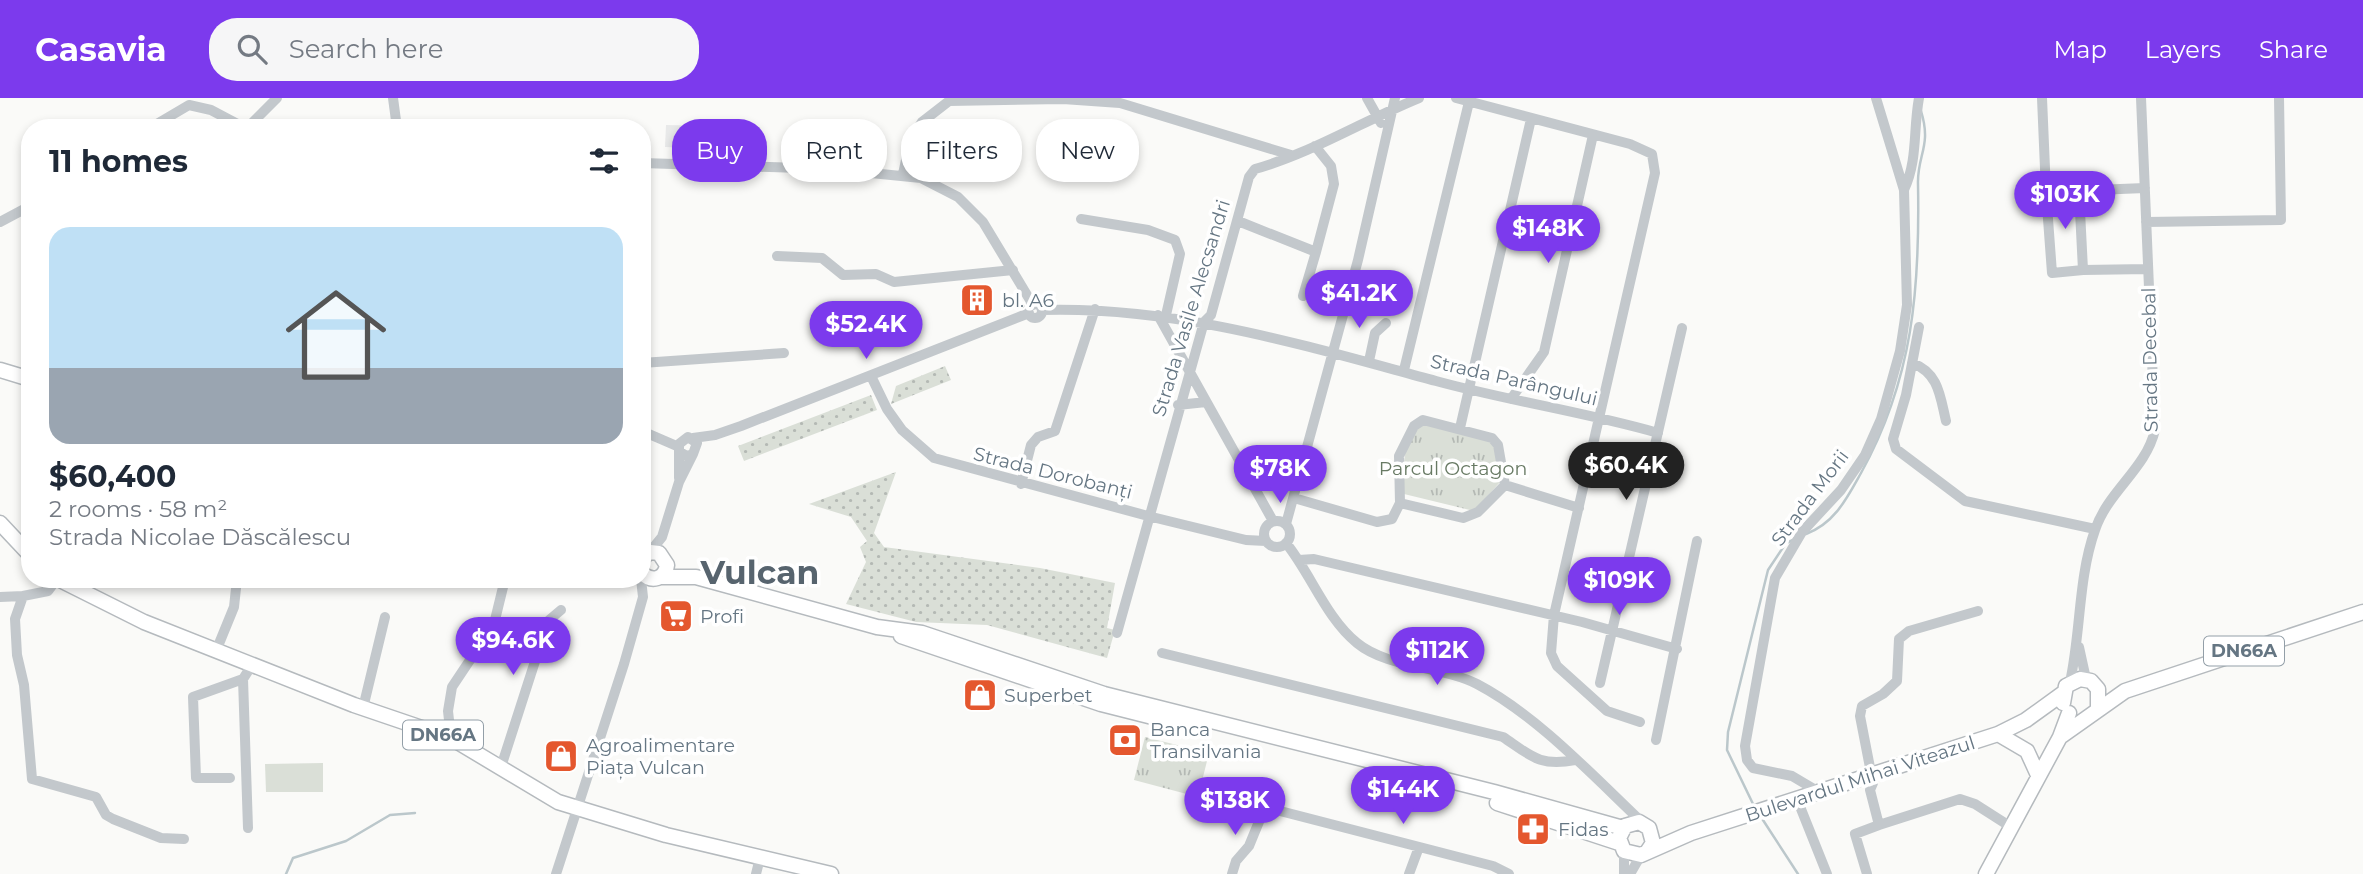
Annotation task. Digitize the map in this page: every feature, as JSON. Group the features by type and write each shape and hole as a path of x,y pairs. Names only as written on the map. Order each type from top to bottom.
{"main road":[{"path":"0,370 21,376"},
{"path":"0,523 21,545"},
{"path":"651,553 658,552 696,577"},
{"path":"660,577 667,568 665,558"},
{"path":"651,578 696,577 877,627 1101,704 1491,801 1644,853 1653,843 1646,826"},
{"name":"DN66A","path":"74,588 116,610 252,665 363,708 451,738 554,800 577,809 760,858 831,874"},
{"name":"DN66A","path":"2093,711 2125,691 2363,612"},
{"path":"877,627 922,634 1104,694 1625,826 1622,847"},
{"path":"1986,874 2060,737 2068,712 2066,688 2086,679 2098,689 2093,711 2060,737"},
{"name":"Bulevardul Mihai Viteazul","path":"1644,853 1691,833 1998,734 2026,720 2066,688"},
{"name":"DN66A","path":"2098,689 2125,691"},
{"path":"2068,712 2093,711"},
{"name":"Bulevardul Mihai Viteazul","path":"2026,720 2068,712"},
{"path":"1998,734 2026,751 2038,775"},
{"name":"Bulevardul Mihai Viteazul","path":"1625,826 1646,826 1665,832 1691,833"}],"street":[{"path":"255,119 277,98"},
{"path":"393,98 396,119"},
{"path":"1367,98 1387,135"},
{"name":"Strada Vasile Alecsandri","path":"1117,633 1178,405 1203,322 1210,315 1252,173 1378,118 1394,102 1419,98"},
{"path":"1456,98 1646,148 1652,153 1654,162 1555,615 1553,660 1599,704 1615,715 1640,722"},
{"name":"Strada Morii","path":"1819,792 1792,776 1753,768 1747,760 1745,746 1772,587 1780,568 1800,537 1853,475 1888,422 1907,305 1904,190 1876,98"},
{"path":"2042,98 2052,273 2148,269"},
{"name":"Strada Decebal","path":"2066,688 2078,645 2084,572 2095,529 2104,510 2150,449 2155,430 2141,98"},
{"path":"2146,222 2281,220 2279,98"},
{"path":"926,119 949,101 1063,99 1120,103 1291,155"},
{"path":"1286,543 1290,531 1286,524 1334,351 1394,102"},
{"path":"1404,370 1468,102"},
{"path":"1904,190 1915,159 1918,103"},
{"path":"165,119 189,105 211,110 228,119"},
{"path":"1460,428 1531,119"},
{"path":"1511,399 1544,352 1593,135"},
{"path":"1303,296 1334,184 1331,166 1315,146"},
{"path":"651,163 901,174"},
{"path":"651,435 684,444 715,435 871,376 1034,309 983,222 958,197 931,182"},
{"path":"2046,192 2145,188"},
{"path":"2079,191 2083,270"},
{"path":"0,222 21,211"},
{"path":"1081,219 1147,230 1175,240 1180,254 1162,315 1206,402 1273,521 1286,524"},
{"path":"1238,221 1316,252"},
{"path":"778,256 822,258 842,275 876,274 894,282 1013,270"},
{"name":"Strada Parângului","path":"1034,309 1095,309 1203,322 1334,351 1469,389 1658,433"},
{"path":"1021,484 1031,445 1038,437 1055,430 1095,309"},
{"path":"1369,361 1375,333 1386,323"},
{"path":"1919,327 1913,363 1888,422 1896,449 1965,501 2095,529"},
{"path":"1600,683 1682,328"},
{"path":"651,361 784,353"},
{"path":"1913,363 1931,372 1936,380 1946,421"},
{"name":"Strada Dorobanți","path":"871,376 887,409 902,430 934,458 1021,484 1148,516 1247,540 1266,541"},
{"path":"1178,405 1206,402"},
{"path":"1294,498 1377,522 1392,519 1400,503 1399,456 1414,426 1423,420 1486,435 1498,445 1505,485"},
{"path":"684,444 687,456 715,435"},
{"path":"665,558 662,537 679,482 684,444"},
{"path":"679,482 695,452"},
{"path":"1505,485 1579,508"},
{"path":"1400,503 1463,518 1478,512 1505,485"},
{"path":"1273,521 1264,529 1266,541 1275,547 1286,543"},
{"path":"651,548 662,537"},
{"path":"1656,740 1698,541"},
{"path":"1286,543 1338,621 1357,643 1381,655 1479,685 1532,722 1646,826"},
{"path":"1299,560 1314,559 1555,615 1677,649"},
{"path":"651,588 660,577"},
{"path":"0,597 23,596 48,591 50,588"},
{"path":"216,650 234,607 236,588"},
{"path":"451,738 448,711 452,687 494,624 503,588"},
{"path":"555,874 621,677 643,597 642,588"},
{"path":"643,597 651,588"},
{"path":"23,596 15,619 32,779 96,797 106,815 152,835 184,839"},
{"path":"500,767 548,621 561,610"},
{"path":"1879,825 1870,790 1873,783 1860,716 1862,706 1883,694 1897,681 1899,639 1909,631 1978,611"},
{"path":"363,708 385,617"},
{"name":"Strada Decebal","path":"2078,645 2086,679"},
{"path":"1162,653 1503,737 1530,758 1555,764 1576,760"},
{"path":"248,828 243,679 252,665"},
{"path":"230,778 196,778 193,697 243,679"},
{"path":"1797,799 1827,874"},
{"path":"1867,874 1855,834 1879,825 1960,799 1975,804 2011,827"},
{"path":"1625,805 1625,826"},
{"path":"1232,874 1265,807 1502,868 1509,874"},
{"path":"1409,874 1419,847"},
{"path":"1622,847 1624,874"},
{"path":"1630,874 1644,853"},
{"path":"756,874 760,858"}],"shaded area":[{"path":"666,125 672,125 672,147 665,147"}],"green space":[{"path":"945,366 951,380 891,404 896,386"},
{"path":"871,395 877,410 744,461 738,446"},
{"name":"Parcul Octagon","path":"1423,423 1485,438 1496,448 1501,481 1474,511 1404,494 1407,447"},
{"path":"896,472 874,533 884,547 1040,568 1115,583 1107,628 1115,630 1107,658 987,625 916,622 846,604 866,562 860,547 867,541 851,517 809,504"},
{"path":"1145,737 1209,753 1198,797 1134,780"},
{"path":"323,763 323,792 266,792 265,764"}],"waterway":[{"path":"1806,534 1825,523 1851,492 1878,438 1902,368 1915,297 1918,174 1925,142 1921,111"},
{"path":"1754,806 1727,750 1728,732 1768,570 1786,543 1793,540"},
{"path":"286,874 293,858 346,841 390,815 415,813"},
{"path":"1761,817 1798,874"}],"place":[{"name":"bl. A6","path":"977,300"},
{"name":"Profi","path":"676,616"},
{"name":"Superbet","path":"980,695"},
{"name":"Banca Transilvania","path":"1125,740"},
{"name":"Agroalimentare Piața Vulcan","path":"561,756"},
{"name":"Fidas","path":"1533,829"}],"district":[{"name":"Vulcan","path":"760,572"}]}
